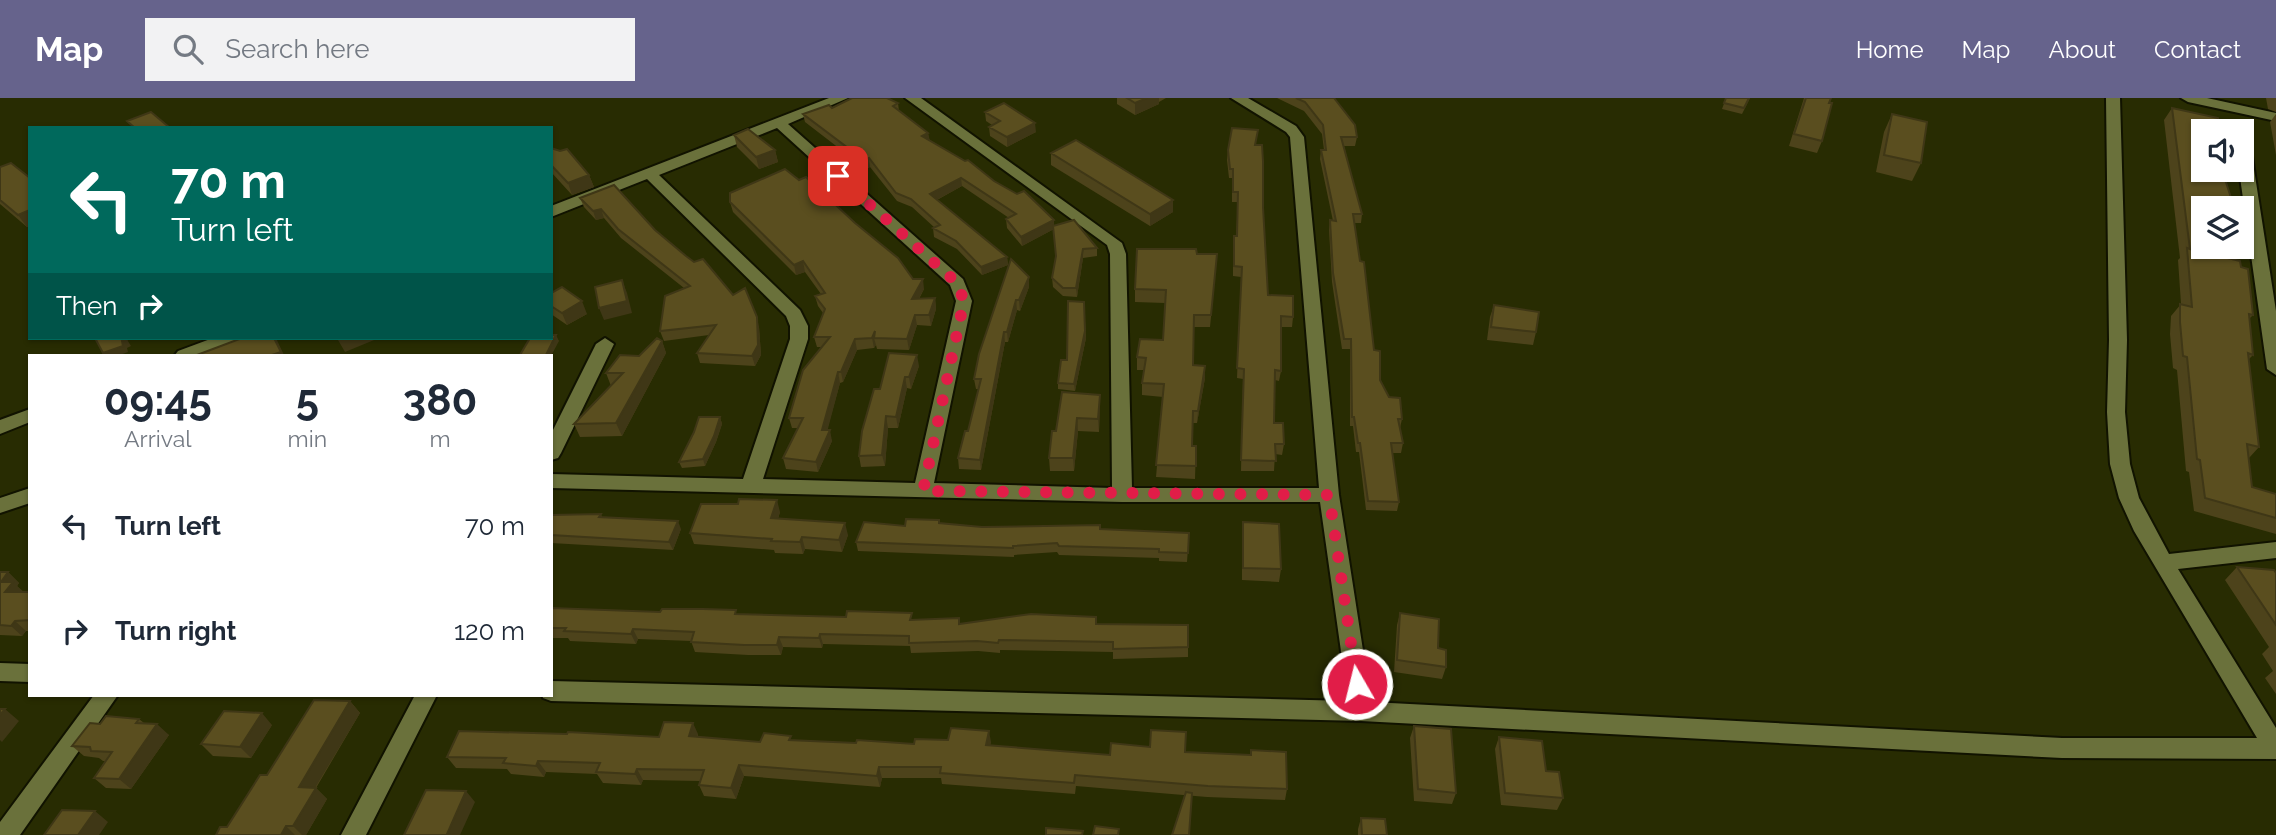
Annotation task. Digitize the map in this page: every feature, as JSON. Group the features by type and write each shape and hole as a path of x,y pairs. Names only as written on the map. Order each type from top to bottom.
{"street":[{"path":"553,211 841,98"},
{"path":"912,98 1114,243 1118,254 1122,495"},
{"path":"1238,98 1291,129 1297,137 1329,495 1361,711"},
{"path":"2113,98 2118,340 2116,412 2120,464 2129,498 2162,563 2276,749"},
{"path":"2188,98 2276,117"},
{"path":"2238,108 2239,119"},
{"path":"779,123 957,283 963,292 964,301 923,491"},
{"path":"650,174 794,314 799,326 799,339 751,485"},
{"path":"2249,182 2276,369"},
{"path":"187,354 224,340"},
{"path":"553,449 605,344"},
{"path":"0,427 28,416"},
{"path":"553,481 1122,495 1329,495"},
{"path":"0,506 28,496"},
{"path":"2162,563 2276,550"},
{"path":"0,672 28,673"},
{"path":"553,691 1361,711 2062,748 2276,749"},
{"path":"5,835 106,697"},
{"path":"353,835 425,697"}],"building":[{"path":"852,98 887,98 898,103 893,106 928,133 922,136 965,161 968,160 994,181 1017,194 1024,191 1054,220 1021,237 1006,219 1016,214 961,178 930,194 1007,257 981,267 956,241 933,228 940,225 911,199 896,193 869,158 864,160 803,114 829,105 832,108"},
{"path":"1127,98 1147,98 1135,103"},
{"path":"1296,98 1334,98 1355,125 1357,137 1341,137 1362,214 1353,214 1360,261 1364,262 1374,350 1380,351 1380,380 1389,397 1400,398 1402,419 1398,419 1403,443 1391,443 1399,502 1368,501 1360,443 1352,417 1351,339 1344,339 1333,273 1330,220 1336,221 1321,150 1326,150 1323,125 1305,102"},
{"path":"1726,98 1749,98 1744,108 1724,103"},
{"path":"1806,98 1831,98 1822,141 1794,134"},
{"path":"1004,103 1035,123 1007,137 989,127 1000,121 985,112"},
{"path":"2172,108 2218,118 2191,119 2191,182 2226,182 2230,196 2191,196 2191,259 2232,259 2240,261 2241,267 2248,269 2253,315 2249,314 2253,355 2248,353 2259,447 2247,444 2252,487 2276,494 2276,518 2205,498 2200,460 2197,459 2187,357 2183,356 2180,322 2180,304 2192,307 2187,248 2190,249"},
{"path":"151,112 168,126 133,126 127,121"},
{"path":"1892,114 1927,122 1921,163 1884,155"},
{"path":"1232,128 1258,130 1255,145 1262,145 1268,295 1293,296 1293,317 1281,316 1281,371 1275,370 1274,423 1283,423 1284,444 1275,444 1276,461 1241,460 1244,369 1237,368 1242,267 1234,266 1238,192 1233,192 1233,169 1230,169 1228,150"},
{"path":"748,129 775,150 756,157 734,135"},
{"path":"1076,140 1173,200 1150,214 1051,153"},
{"path":"553,149 560,151 567,149 589,175 568,183 553,167"},
{"path":"11,163 28,176 28,211 18,215 0,200 0,167"},
{"path":"785,169 799,180 806,177 855,223 898,258 913,279 923,279 912,299 935,298 929,315 915,315 907,339 874,338 875,331 872,338 855,339 841,372 838,372 822,430 830,430 816,462 783,458 803,418 789,418 803,370 830,337 814,337 825,309 815,296 825,293 803,261 794,265 730,202 730,193"},
{"path":"614,185 655,230 686,256 694,262 703,259 733,295 745,288 757,317 758,345 752,356 697,353 716,325 660,331 665,296 690,286 618,229 601,209 593,211 580,198"},
{"path":"1074,220 1097,248 1083,249 1076,288 1063,288 1052,278 1056,256 1053,226"},
{"path":"1137,249 1196,249 1197,254 1217,254 1211,315 1194,315 1193,365 1205,366 1198,411 1193,411 1192,446 1196,446 1196,466 1156,465 1164,384 1142,383 1146,358 1137,357 1140,339 1163,340 1166,290 1135,289"},
{"path":"1011,259 1029,277 1019,300 1016,300 1007,332 1004,332 980,460 958,458 981,379 974,379 979,354"},
{"path":"622,280 627,301 599,308 595,287"},
{"path":"562,287 582,301 562,313 553,307 553,292"},
{"path":"1068,301 1084,302 1085,331 1074,384 1058,383 1061,360 1067,360"},
{"path":"1494,305 1539,312 1536,332 1491,327"},
{"path":"553,335 556,335 546,354 521,354 529,340 553,340"},
{"path":"657,338 662,341 616,423 574,424 623,373 606,373 620,355 639,356"},
{"path":"96,340 126,340 122,341 123,346 103,353"},
{"path":"237,340 275,340 281,352 275,354 200,354"},
{"path":"889,353 917,355 909,377 905,377 896,417 886,416 882,455 859,456 862,431 874,389 880,389"},
{"path":"1062,392 1100,395 1098,419 1077,418 1073,458 1049,458 1052,431 1056,431"},
{"path":"699,417 720,417 714,436 703,459 679,462 694,432"},
{"path":"739,499 777,500 771,518 845,523 839,540 802,537 800,542 771,541 772,539 690,533 701,504 738,504"},
{"path":"601,514 599,517 678,521 669,542 553,535 553,515"},
{"path":"906,519 939,520 939,523 982,527 1100,525 1100,529 1189,533 1188,553 1159,552 1159,549 1059,546 1057,543 1013,548 856,542 864,522 905,526"},
{"path":"1243,522 1279,524 1281,569 1243,568"},
{"path":"2237,567 2274,570 2276,625"},
{"path":"0,572 8,572 1,582 13,582 5,592 28,592 28,620 15,621 11,626 0,625"},
{"path":"553,608 660,612 662,609 736,610 735,614 846,617 847,611 912,613 910,620 959,618 959,624 1031,614 1096,617 1096,624 1188,625 1188,647 1113,649 1113,642 999,640 998,643 909,643 909,636 820,634 819,638 779,637 777,645 744,645 691,642 694,632 633,629 631,634 564,631 566,628 553,628"},
{"path":"1400,613 1439,619 1438,648 1446,650 1446,667 1397,660"},
{"path":"314,700 350,701 299,787 316,788 293,826 286,826 281,835 216,835 220,827 227,827 260,775 267,775"},
{"path":"224,711 262,713 240,747 201,744"},
{"path":"106,716 139,719 136,723 157,724 119,779 94,778 112,752 91,751 90,747 72,746 90,723 100,724"},
{"path":"664,722 693,723 689,736 760,742 764,733 791,736 789,740 856,743 857,740 914,744 915,739 948,740 951,728 989,731 986,745 1110,755 1111,743 1150,747 1151,730 1186,732 1185,752 1251,755 1251,750 1286,752 1287,789 1208,786 1075,775 1074,783 940,773 941,767 879,767 877,776 739,765 731,788 699,785 704,770 637,769 635,774 596,772 600,763 538,761 536,766 503,763 506,758 447,757 459,731 568,732 659,737"},
{"path":"1414,726 1451,729 1456,793 1418,789"},
{"path":"1499,737 1542,741 1546,771 1559,772 1563,798 1505,793"},
{"path":"426,790 466,791 447,834 459,835 404,835"},
{"path":"1186,792 1192,793 1189,835 1172,835"},
{"path":"62,810 95,811 78,835 44,835"},
{"path":"1361,818 1385,819 1387,835 1362,835"},
{"path":"1095,826 1119,829 1118,835 1093,835"},
{"path":"1046,828 1083,831 1082,835 1046,835"}],"route":[{"path":"838,176 957,283 963,292 964,301 923,491 1329,495 1357,684"}]}
